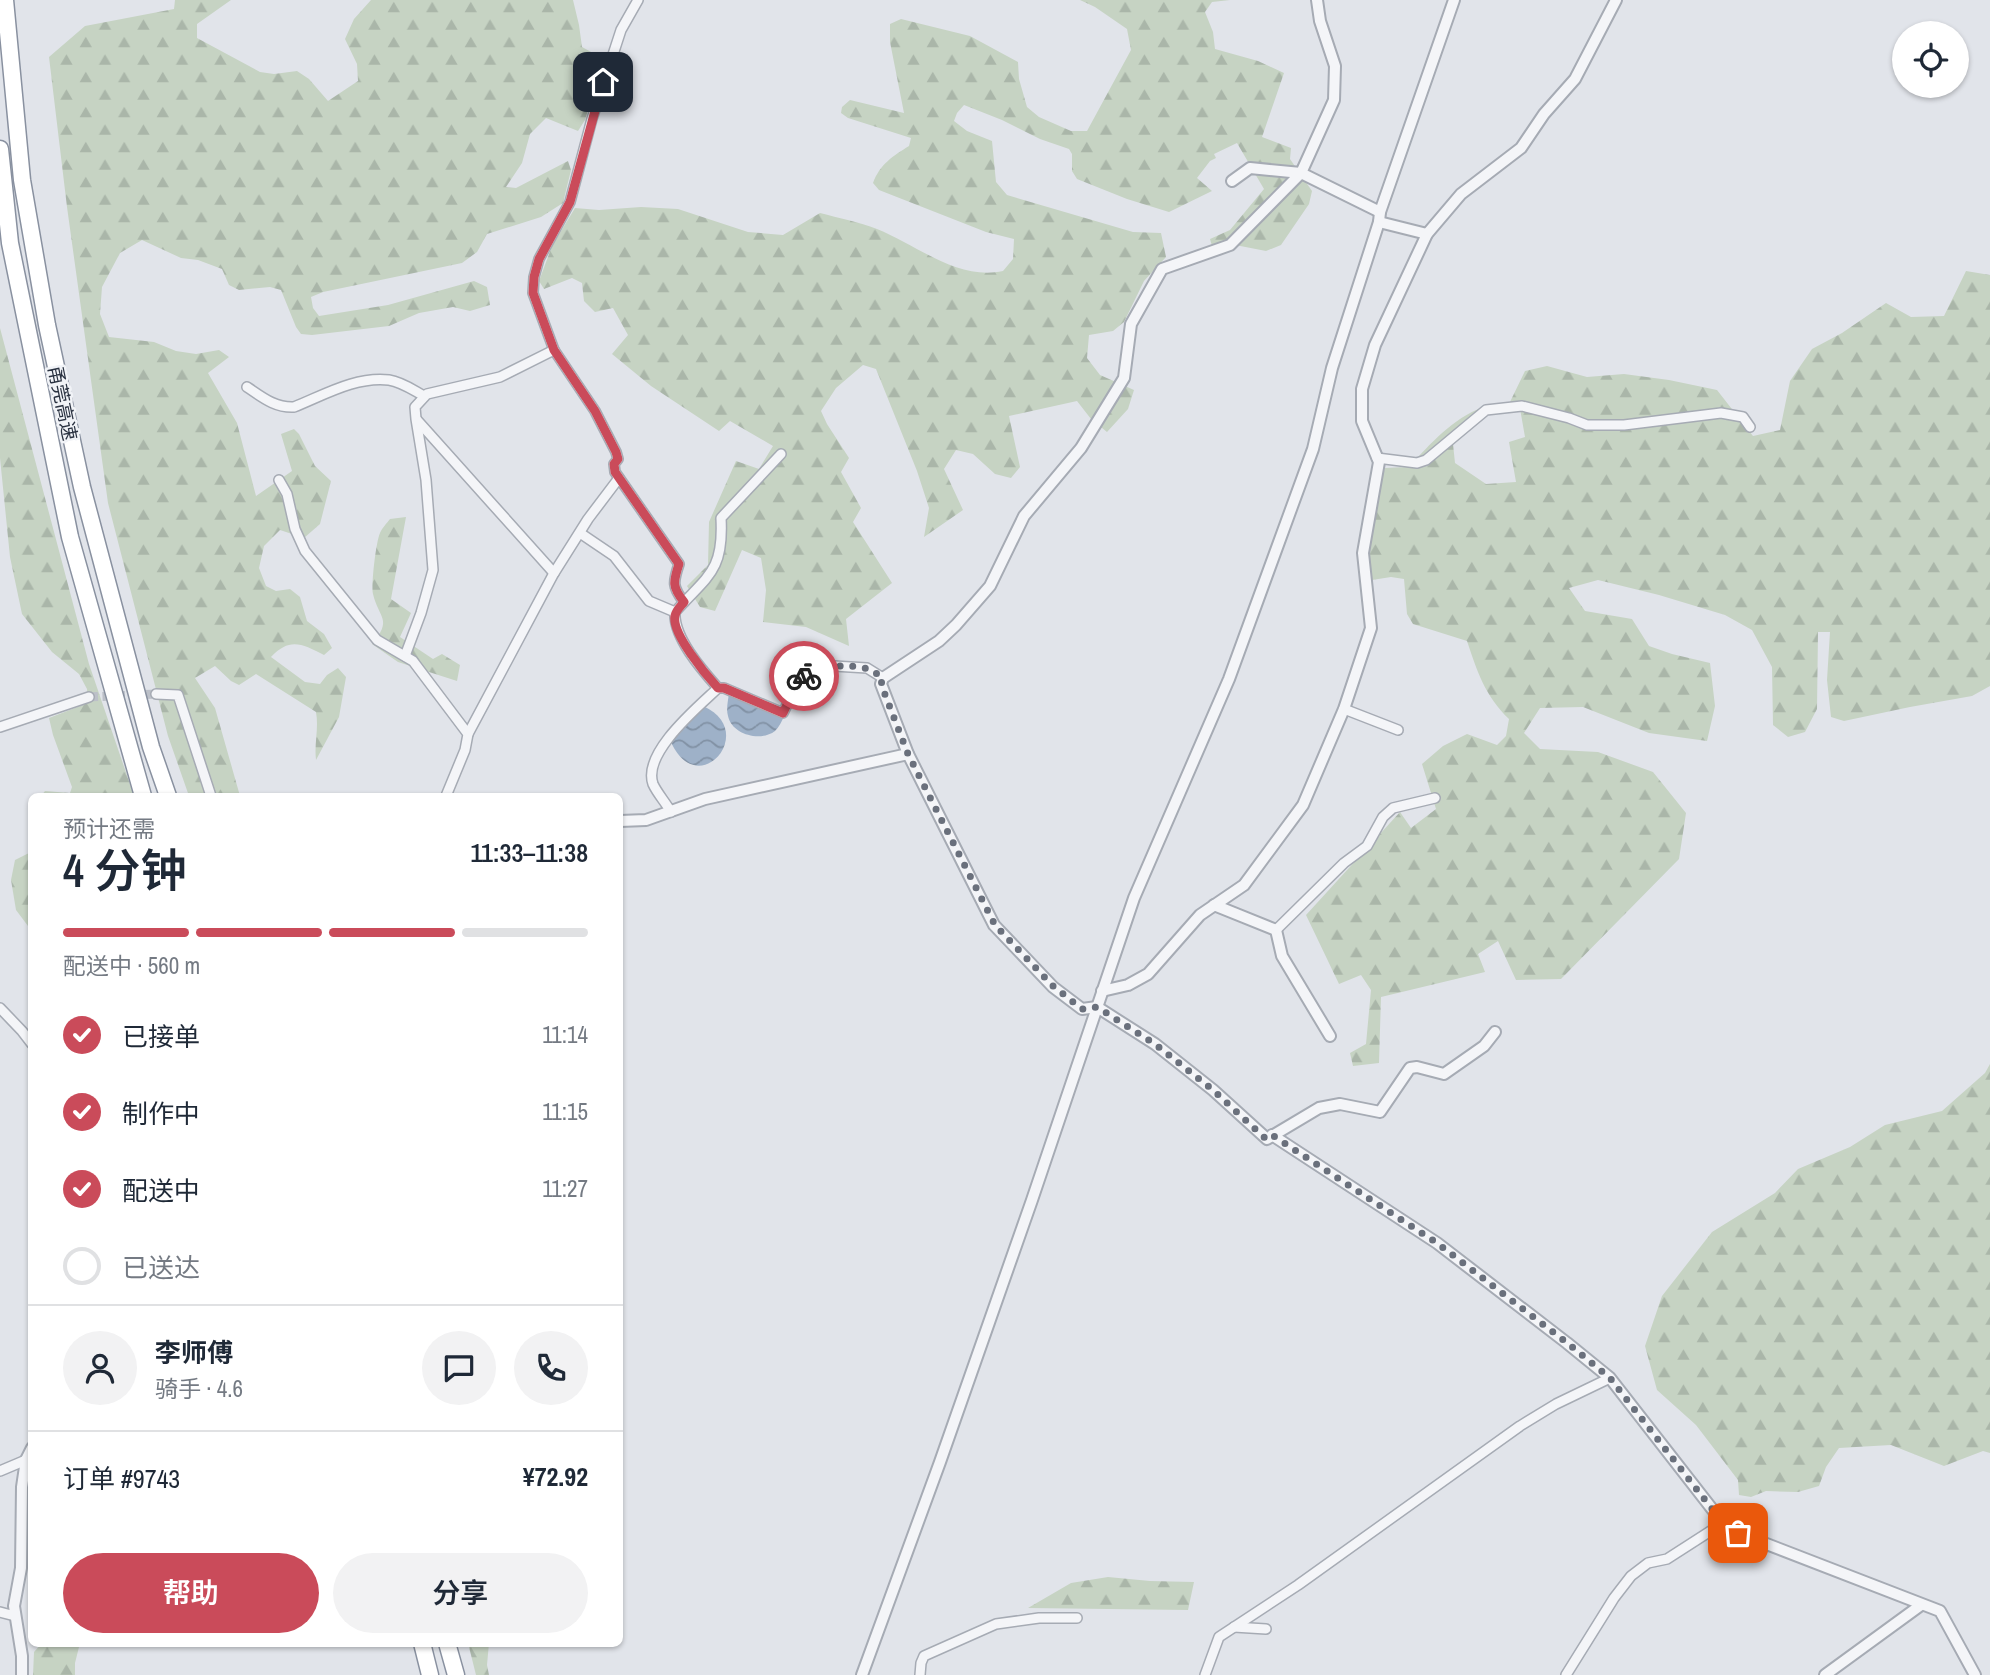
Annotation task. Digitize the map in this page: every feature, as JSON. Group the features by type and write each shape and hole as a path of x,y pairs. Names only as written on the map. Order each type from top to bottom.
{"highway":[{"name":"甬莞高速","path":"5,0 22,180 47,325 82,487 151,747 167,793"},
{"name":"甬莞高速","path":"0,149 10,243 70,537 142,793"},
{"path":"423,1647 430,1675"},
{"path":"448,1647 456,1675"}],"street":[{"path":"638,0 621,30 592,119 570,202 539,259 533,293 554,350 595,411 618,459 614,464 615,472 679,564 673,581 684,602"},
{"path":"1317,0 1320,21 1335,66 1334,100 1301,173 1230,246 1162,269 1131,324 1124,378 1081,448 1024,516 990,586 939,641 883,678 881,684 908,754 995,925 1053,986 1082,1009 1097,1007 1155,1044 1213,1090 1266,1139 1319,1108 1340,1104 1380,1112 1410,1068 1417,1067 1444,1074 1484,1046 1495,1032"},
{"path":"862,1675 950,1436 1134,898 1229,679 1309,462 1332,368 1454,0"},
{"path":"1102,991 1128,985 1148,974 1200,915 1244,885 1303,805 1344,709 1371,628 1363,553 1379,462 1362,421 1362,389 1375,345 1427,234 1461,194 1521,148 1544,114 1575,79 1616,0"},
{"path":"1231,181 1250,168 1301,173 1380,217 1427,234"},
{"path":"405,656 433,570 415,407 427,394 500,377 554,350"},
{"path":"247,387 273,404 287,407 295,407 351,384 375,380 390,380 424,396"},
{"path":"1377,458 1417,463 1426,460 1486,410 1522,406 1587,425 1624,425 1721,413 1743,417 1751,427"},
{"path":"416,419 554,573"},
{"path":"718,688 697,664 682,639 675,624 675,612 713,570 722,536 721,518 781,454"},
{"path":"447,793 465,750 467,734 554,573 619,478"},
{"path":"279,480 288,494 295,529 305,551 377,640 413,661 467,734"},
{"path":"580,533 614,556 649,601 675,612"},
{"path":"671,812 653,784 655,762 677,726 718,688 724,688 783,713 797,684 813,670 834,666 867,668 883,678"},
{"path":"156,694 178,695 210,793"},
{"path":"0,727 89,697"},
{"path":"1344,709 1398,730"},
{"path":"623,821 646,820 705,799 908,754"},
{"path":"1276,930 1344,863 1367,846 1383,817 1393,808 1435,798"},
{"path":"1214,905 1276,930"},
{"path":"1276,930 1282,956 1331,1036"},
{"path":"0,1008 28,1039"},
{"path":"1272,1135 1437,1243 1610,1378 1723,1523 1738,1533 1940,1611 1975,1675"},
{"path":"1205,1675 1219,1637 1309,1577 1520,1426 1556,1404 1610,1378"},
{"path":"22,1675 22,1656 14,1606 21,1568 22,1487 28,1456"},
{"path":"0,1471 26,1460"},
{"path":"1566,1675 1614,1598 1631,1576 1648,1563 1667,1559 1723,1523"},
{"path":"1825,1675 1922,1605"},
{"path":"0,1612 15,1616"},
{"path":"920,1675 924,1656 996,1625 1040,1618 1077,1618"},
{"path":"1234,1628 1266,1629"}],"green space":[{"path":"175,0 231,0 197,24 197,38 260,72 274,74 297,71 309,79 328,101 358,81 357,64 345,39 354,19 371,0 573,0 582,47 604,59 585,120 578,131 546,118 530,134 522,163 506,187 516,188 568,161 571,170 563,203 541,217 487,234 477,252 462,263 323,292 311,297 313,308 319,316 388,305 474,281 487,287 490,305 470,311 453,307 419,313 389,326 301,334 281,290 270,287 239,290 229,285 222,269 198,260 181,258 142,240 120,253 102,287 100,314 109,337 154,342 176,351 196,354 219,350 229,357 208,373 237,423 256,496 292,471 281,434 294,429 315,466 331,481 320,524 304,538 280,530 264,546 259,568 266,586 276,591 290,589 300,597 307,621 324,634 332,648 324,655 296,644 284,647 271,657 305,682 320,684 338,668 346,677 339,717 316,760 316,712 256,674 239,685 215,666 195,678 215,708 239,793 188,793 168,736 108,503 49,57 85,26 174,9"},
{"path":"1080,0 1230,0 1212,2 1205,12 1213,32 1215,49 1258,61 1284,73 1262,137 1291,148 1290,159 1312,191 1309,204 1281,245 1266,251 1225,243 1212,246 1210,239 1230,230 1264,189 1237,143 1214,154 1216,158 1210,161 1197,178 1212,191 1169,212 1077,179 1072,171 1072,154 1069,149 964,105 954,121 967,131 992,141 996,182 1007,195 1133,232 1161,233 1166,257 1144,281 1124,322 1113,331 1089,335 1087,358 1100,375 1134,390 1128,409 1107,432 1091,419 1077,401 1009,416 1020,467 1011,478 995,474 973,454 956,450 944,469 963,510 924,537 929,508 917,471 876,369 863,365 836,388 821,411 849,458 841,472 861,508 853,522 892,583 846,619 849,646 806,627 763,622 766,590 761,558 742,550 715,611 700,607 687,586 708,565 709,522 736,461 759,469 773,446 730,421 719,431 651,386 612,354 628,335 613,308 595,312 584,301 582,283 572,278 544,289 539,281 552,246 575,208 678,209 748,232 783,235 820,213 877,229 954,266 986,273 1003,271 1013,259 1014,239 986,232 879,190 873,183 879,171 892,157 909,146 911,138 848,118 841,113 842,107 850,100 904,113 890,42 890,24 901,19 970,36 1018,62 1019,79 1027,107 1039,117 1071,131 1087,131 1131,50 1127,29"},
{"path":"1966,271 1990,275 1990,686 1972,696 1844,721 1831,717 1827,680 1830,632 1818,632 1817,709 1805,732 1788,737 1773,725 1772,667 1752,630 1725,615 1598,580 1569,588 1585,611 1632,619 1649,646 1710,663 1715,706 1707,741 1649,733 1583,707 1540,708 1524,733 1540,749 1598,752 1653,772 1686,813 1679,859 1561,979 1516,980 1498,941 1478,954 1485,972 1381,997 1379,1063 1353,1066 1350,1053 1366,1044 1371,990 1361,975 1339,984 1306,915 1400,812 1411,828 1436,809 1422,764 1443,746 1467,734 1497,745 1506,736 1509,719 1488,692 1467,641 1413,624 1407,614 1404,579 1391,577 1372,580 1367,561 1378,489 1385,468 1409,467 1452,425 1483,407 1453,444 1455,463 1486,484 1516,482 1509,442 1525,437 1519,403 1509,404 1525,371 1547,366 1587,377 1624,374 1717,390 1753,436 1780,430 1790,381 1812,349 1842,333 1886,303 1911,317 1944,316"},
{"path":"0,328 89,664 133,793 70,793 72,787 49,718 88,703 87,689 79,674 52,652 22,614 10,557 0,458"},
{"path":"406,517 391,599 411,613 400,637 433,659 442,654 460,665 457,681 398,662 372,644 383,624 373,594 378,538 390,519"},
{"path":"28,854 28,926 16,910 11,880 15,860"},
{"path":"1990,1064 1990,1453 1983,1451 1944,1466 1891,1445 1839,1448 1826,1467 1819,1486 1798,1492 1766,1491 1751,1497 1739,1495 1738,1480 1696,1425 1657,1390 1645,1346 1662,1296 1712,1232 1775,1193 1798,1169 1850,1147 1885,1125 1942,1111 1985,1073"},
{"path":"1108,1577 1194,1582 1188,1610 1028,1608 1071,1583"},
{"path":"38,1647 79,1647 75,1675 33,1675 34,1652"},
{"path":"469,1647 489,1647 489,1675 476,1675"}],"water":[{"path":"729,693 784,716 778,728 769,734 755,736 735,728 727,713"},
{"path":"703,706 719,717 726,731 725,745 718,756 707,764 695,765 682,758 670,740"}],"tunnel":[{"path":"89,697 156,694"}],"way so far":[{"path":"804,676 813,670 834,666 867,668 883,678 881,684 908,754 995,925 1053,986 1082,1009 1097,1007 1155,1044 1213,1090 1266,1139 1272,1135 1437,1243 1566,1342 1610,1378 1723,1523 1738,1533"}],"route":[{"path":"603,82 570,202 539,259 533,293 554,350 595,411 616,452 618,459 614,464 615,472 679,564 673,581 684,602 675,612 675,624 697,664 718,688 724,688 783,713 797,684 804,676"}]}
